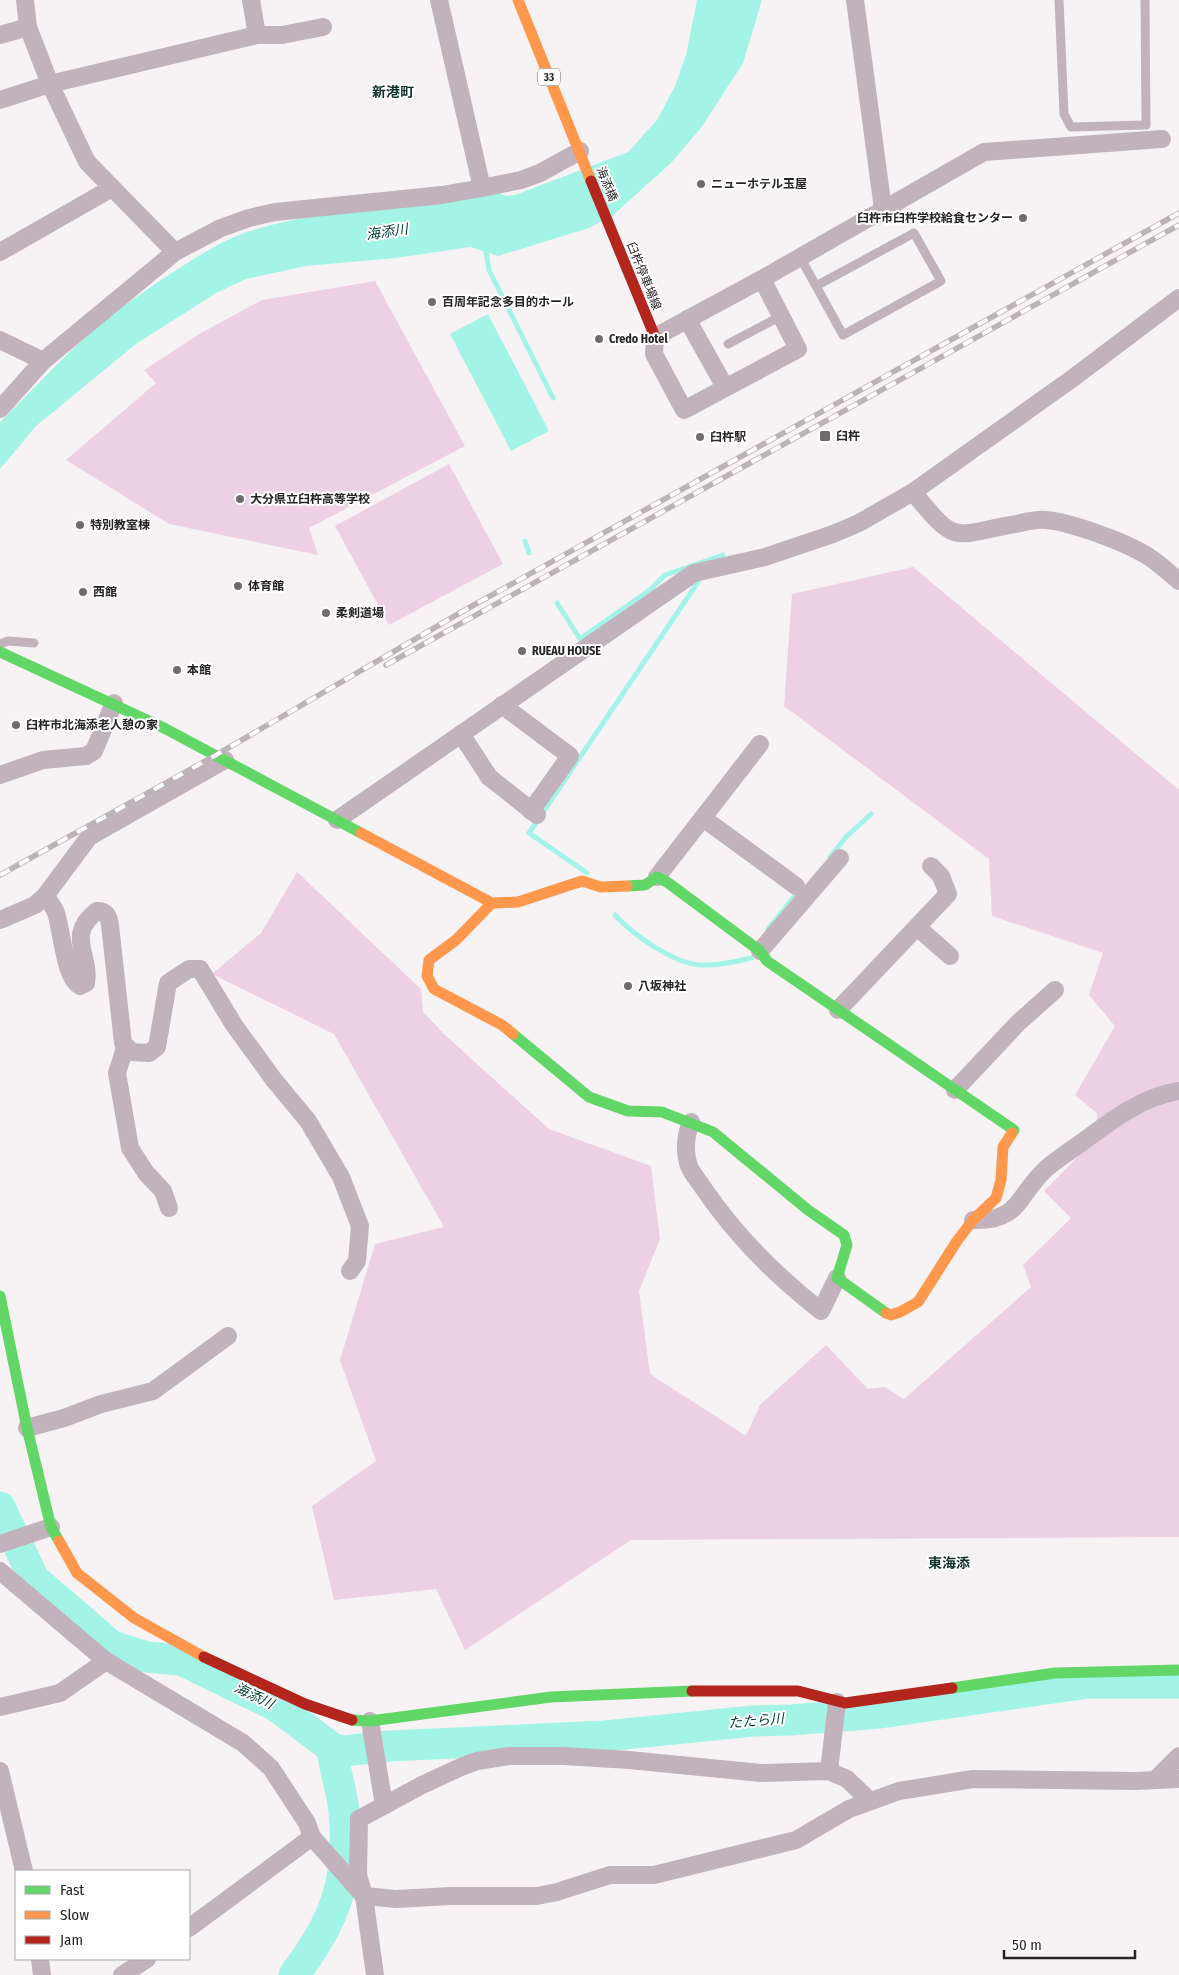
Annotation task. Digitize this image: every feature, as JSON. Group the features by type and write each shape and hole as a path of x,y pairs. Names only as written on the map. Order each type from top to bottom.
{"street":[{"path":"26,0 28,27 50,84 87,162 174,252"},
{"path":"251,0 258,35"},
{"path":"439,0 482,188"},
{"name":"33","path":"518,0 580,152"},
{"path":"855,0 883,210"},
{"path":"0,35 28,27"},
{"path":"0,100 50,84 258,35 282,35 323,27"},
{"path":"655,337 762,279 984,152 1162,139"},
{"path":"0,409 43,361 174,252 221,228 266,214 360,202 442,196 521,180 540,173 580,152"},
{"name":"海添橋","path":"580,152 609,224"},
{"path":"0,252 112,188"},
{"name":"臼杵停車場線","path":"609,224 655,337"},
{"name":"33","path":"655,337 654,354 684,410 798,349 762,279"},
{"path":"337,820 694,573 765,556 833,534 859,523 913,492 1073,378 1179,298"},
{"path":"687,319 725,387"},
{"path":"0,340 43,361"},
{"path":"913,492 937,521 953,533 971,534 1043,519 1058,521 1132,548 1148,556 1179,581"},
{"path":"0,652 114,703 225,760 492,903 518,902 582,881 601,887 645,885 657,877 760,744"},
{"path":"0,775 44,760 86,756 94,751 114,703"},
{"path":"461,734 489,777 534,813 570,756 502,705"},
{"path":"0,920 35,905 45,896 89,836 225,760"},
{"path":"703,818 796,886"},
{"path":"760,951 840,858"},
{"path":"838,1010 948,894 941,876 932,866"},
{"path":"657,877 667,882 760,951 766,961 1014,1130 1003,1147 1001,1180 996,1198 973,1220 918,1302 892,1315 884,1312 837,1278"},
{"path":"45,896 55,911 66,958 73,978 80,986 86,983 87,978 81,952 82,932 85,925 98,911 102,911 107,915 110,925 125,1048 117,1073 130,1148 146,1173 163,1191 169,1208"},
{"path":"492,903 456,940 429,960 427,976 434,989 502,1025 589,1097 628,1111 662,1112 691,1122 712,1132 808,1210 844,1235 847,1246 837,1278 821,1311 801,1296 741,1239 688,1166 685,1150 687,1132 691,1122"},
{"path":"917,927 950,956"},
{"path":"125,1048 132,1052 150,1053 157,1046 168,983 189,969 194,967 200,969 234,1025 274,1080 308,1121 341,1177 360,1226 357,1261 350,1271"},
{"path":"955,1090 1018,1023 1055,990"},
{"path":"973,1220 991,1221 1007,1214 1046,1168 1101,1128 1131,1108 1158,1096 1179,1091"},
{"path":"0,1296 46,1528 77,1573 134,1618 202,1656 305,1704 351,1720 371,1725 551,1697 646,1691 798,1691 837,1704 1055,1673 1179,1670"},
{"path":"27,1428 64,1418 101,1404 153,1391 228,1336"},
{"path":"0,1544 46,1528"},
{"path":"0,1571 106,1661 243,1743 272,1768 307,1823 312,1837 351,1884 364,1896 396,1899 451,1896 536,1896 557,1892 610,1875 654,1875 796,1840 849,1809 899,1791 973,1779 1179,1779"},
{"path":"0,1707 60,1693 106,1661"},
{"path":"829,1771 832,1729 837,1704"},
{"path":"371,1725 384,1805"},
{"path":"374,1975 364,1896 358,1875 359,1819 477,1760 509,1756 564,1756 629,1760 761,1773 829,1771 847,1779 870,1801"},
{"path":"1155,1780 1179,1756"},
{"path":"0,1771 24,1870"},
{"path":"190,1927 312,1837"},
{"path":"40,1960 42,1975"},
{"path":"122,1975 145,1960"}],"lane":[{"path":"1059,0 1064,114 1071,127 1146,125 1145,0"},
{"path":"800,257 843,335 941,281 914,233 816,286"},
{"path":"728,344 781,316"},
{"path":"0,644 8,640 34,643"}],"shaded area":[{"path":"375,281 465,446 309,528 318,555 169,524 66,460 156,383 144,370 201,333 262,300"},
{"path":"449,464 503,564 389,625 335,526"},
{"path":"913,567 1179,790 1179,1537 631,1540 465,1650 436,1589 334,1600 312,1506 376,1461 340,1360 375,1244 444,1227 334,1034 212,974 261,933 297,872 421,989 423,1012 445,1035 549,1129 651,1166 660,1239 639,1291 650,1374 746,1436 760,1405 826,1345 868,1389 885,1387 904,1399 1031,1287 1023,1265 1071,1218 1044,1191 1096,1138 1097,1113 1075,1095 1115,1026 1089,995 1103,953 992,916 989,859 784,706 792,594"}],"water":[{"path":"697,0 762,0 743,63 701,128 671,163 612,216 589,228 498,256 470,247 396,258 306,266 246,279 216,293 136,344 36,426 0,469 0,422 103,322 161,280 220,244 244,233 307,217 467,199 499,193 506,196 515,195 628,152 657,120 675,86 686,55"},
{"path":"488,314 549,431 511,451 450,334"}],"waterway":[{"path":"485,245 489,270 553,398"},
{"path":"525,541 529,553"},
{"path":"557,603 580,639 651,589 665,575 723,555"},
{"path":"587,873 529,833 698,582"},
{"path":"830,857 846,837 871,814"},
{"path":"768,929 799,891"},
{"path":"615,915 622,923 654,947 666,954 690,963 714,965 751,958"},
{"name":"たたら川","path":"0,1507 34,1579 112,1646 147,1657 181,1660 276,1706 332,1748 343,1751 389,1746 605,1736 753,1721 880,1713 1088,1683 1179,1683"},
{"name":"海添川","path":"294,1975 320,1937 337,1899 342,1879 346,1836 342,1796 332,1748"}],"railway":[{"path":"0,875 216,755 465,610 1179,213"},
{"path":"386,665 1179,225"}],"traffic: fast":[{"path":"0,652 164,728 361,833"},
{"path":"627,886 645,885 657,877 667,882 760,951 767,961 1014,1130 1012,1133"},
{"path":"513,1034 589,1097 628,1111 662,1112 713,1132 808,1210 844,1235 847,1245 837,1278 886,1313"},
{"path":"0,1296 27,1428 51,1527 59,1541"},
{"path":"952,1688 1055,1673 1179,1670"},
{"path":"352,1720 370,1721 551,1697 692,1691"}],"traffic: slow":[{"path":"518,0 591,181"},
{"path":"361,833 492,903 518,902 582,881 601,887 627,886"},
{"path":"492,903 456,940 429,960 427,976 434,989 502,1025 513,1034"},
{"path":"886,1313 891,1315 900,1312 918,1302 957,1241 973,1220 996,1198 1001,1180 1003,1147 1012,1133"},
{"path":"59,1541 77,1573 134,1618 204,1657"}],"traffic: jam":[{"path":"591,181 655,337"},
{"path":"204,1657 305,1704 352,1720"},
{"path":"692,1691 798,1691 845,1703 952,1688"}],"place":[{"name":"ニューホテル玉屋","path":"701,184"},
{"name":"臼杵市臼杵学校給食センター","path":"1023,218"},
{"name":"百周年記念多目的ホール","path":"432,302"},
{"name":"Credo Hotel","path":"599,339"},
{"name":"臼杵","path":"825,436"},
{"name":"臼杵駅","path":"700,437"},
{"name":"大分県立臼杵高等学校","path":"240,499"},
{"name":"特別教室棟","path":"80,525"},
{"name":"体育館","path":"238,586"},
{"name":"西館","path":"83,592"},
{"name":"柔剣道場","path":"326,613"},
{"name":"RUEAU HOUSE","path":"522,651"},
{"name":"本館","path":"177,670"},
{"name":"臼杵市北海添老人憩の家","path":"16,725"},
{"name":"八坂神社","path":"628,986"}],"district":[{"name":"新港町","path":"393,92"},
{"name":"東海添","path":"949,1563"}]}
